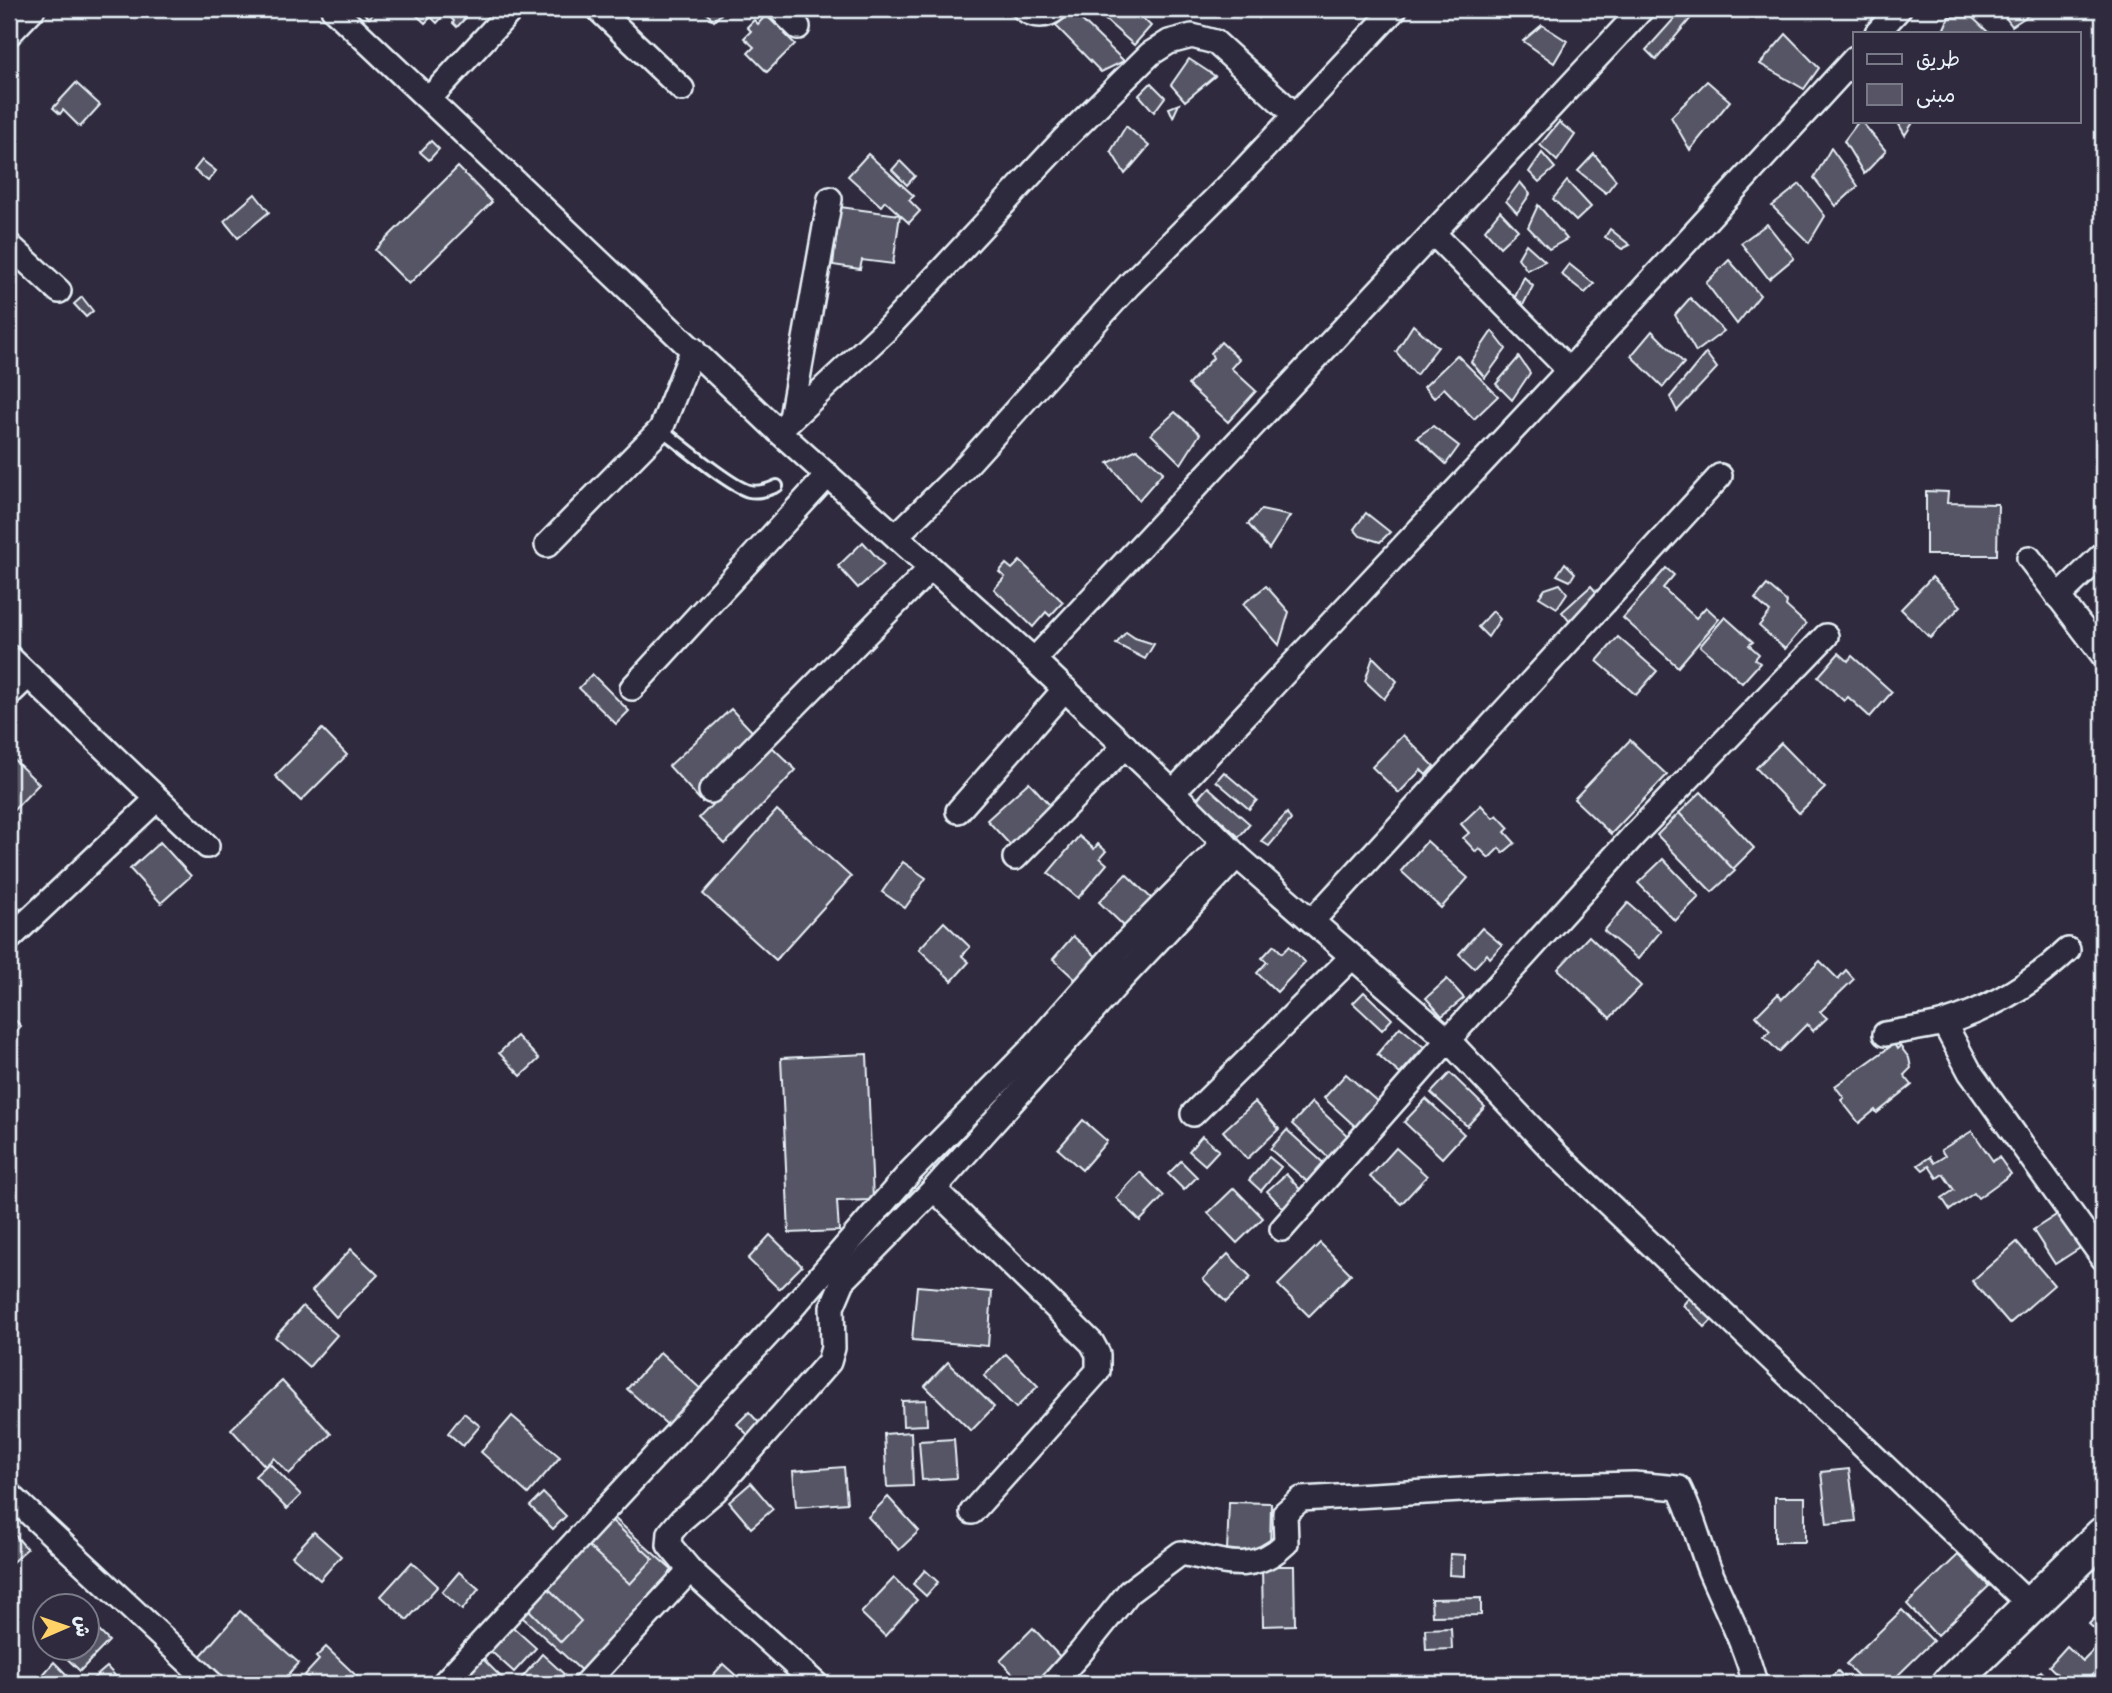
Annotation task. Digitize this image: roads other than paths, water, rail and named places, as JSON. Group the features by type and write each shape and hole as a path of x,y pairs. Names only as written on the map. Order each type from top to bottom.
{"main road":[{"path":"1950,1684 2103,1535"}],"street":[{"path":"9,34 33,9"},
{"path":"332,9 693,349 785,424 828,475 1034,660 1231,850 1448,1040 1557,1155 2031,1606"},
{"path":"429,99 512,9"},
{"path":"598,9 682,89"},
{"path":"780,9 798,27"},
{"path":"1024,9 1033,15 1050,14 1056,9"},
{"path":"896,536 955,478 1129,285 1296,115 1395,9"},
{"path":"1034,660 1642,9"},
{"path":"1878,32 1899,9"},
{"path":"785,424 887,329 1062,141 1150,54 1169,42 1192,36 1215,42 1296,115"},
{"path":"1173,792 1569,370 1853,60"},
{"path":"785,424 830,199"},
{"path":"1434,234 1569,370"},
{"path":"9,245 59,291"},
{"path":"547,545 661,429 693,349"},
{"path":"632,688 828,475"},
{"path":"1312,921 1720,476"},
{"path":"2058,597 2103,554"},
{"path":"2029,558 2103,655"},
{"path":"711,791 931,568"},
{"path":"1282,1228 1634,835 1826,636"},
{"path":"9,657 207,846"},
{"path":"9,694 28,676"},
{"path":"958,811 1065,689"},
{"path":"1015,858 1125,746"},
{"path":"9,939 158,799"},
{"path":"816,1684 690,1570 669,1545 670,1533 716,1490 829,1362 834,1348 832,1307 843,1281 934,1189 1091,1013 1231,850"},
{"path":"443,1684 787,1314 911,1171 1029,1051 1120,948 1231,850"},
{"path":"1885,1034 1944,1023 2001,999 2043,974 2068,950"},
{"path":"1193,1114 1352,957"},
{"path":"1944,1023 1970,1072 2103,1258"},
{"path":"934,1189 1092,1343 1099,1361 1098,1371 972,1512"},
{"path":"1052,1684 1129,1591 1181,1553 1245,1565 1272,1556 1286,1543 1285,1513 1301,1499 1515,1487 1634,1484 1679,1488 1692,1513 1709,1567 1748,1659 1755,1684"},
{"path":"9,1494 212,1684"},
{"path":"585,1684 690,1570"}],"lane":[{"path":"661,429 733,483 748,491 768,490 777,486"}]}
